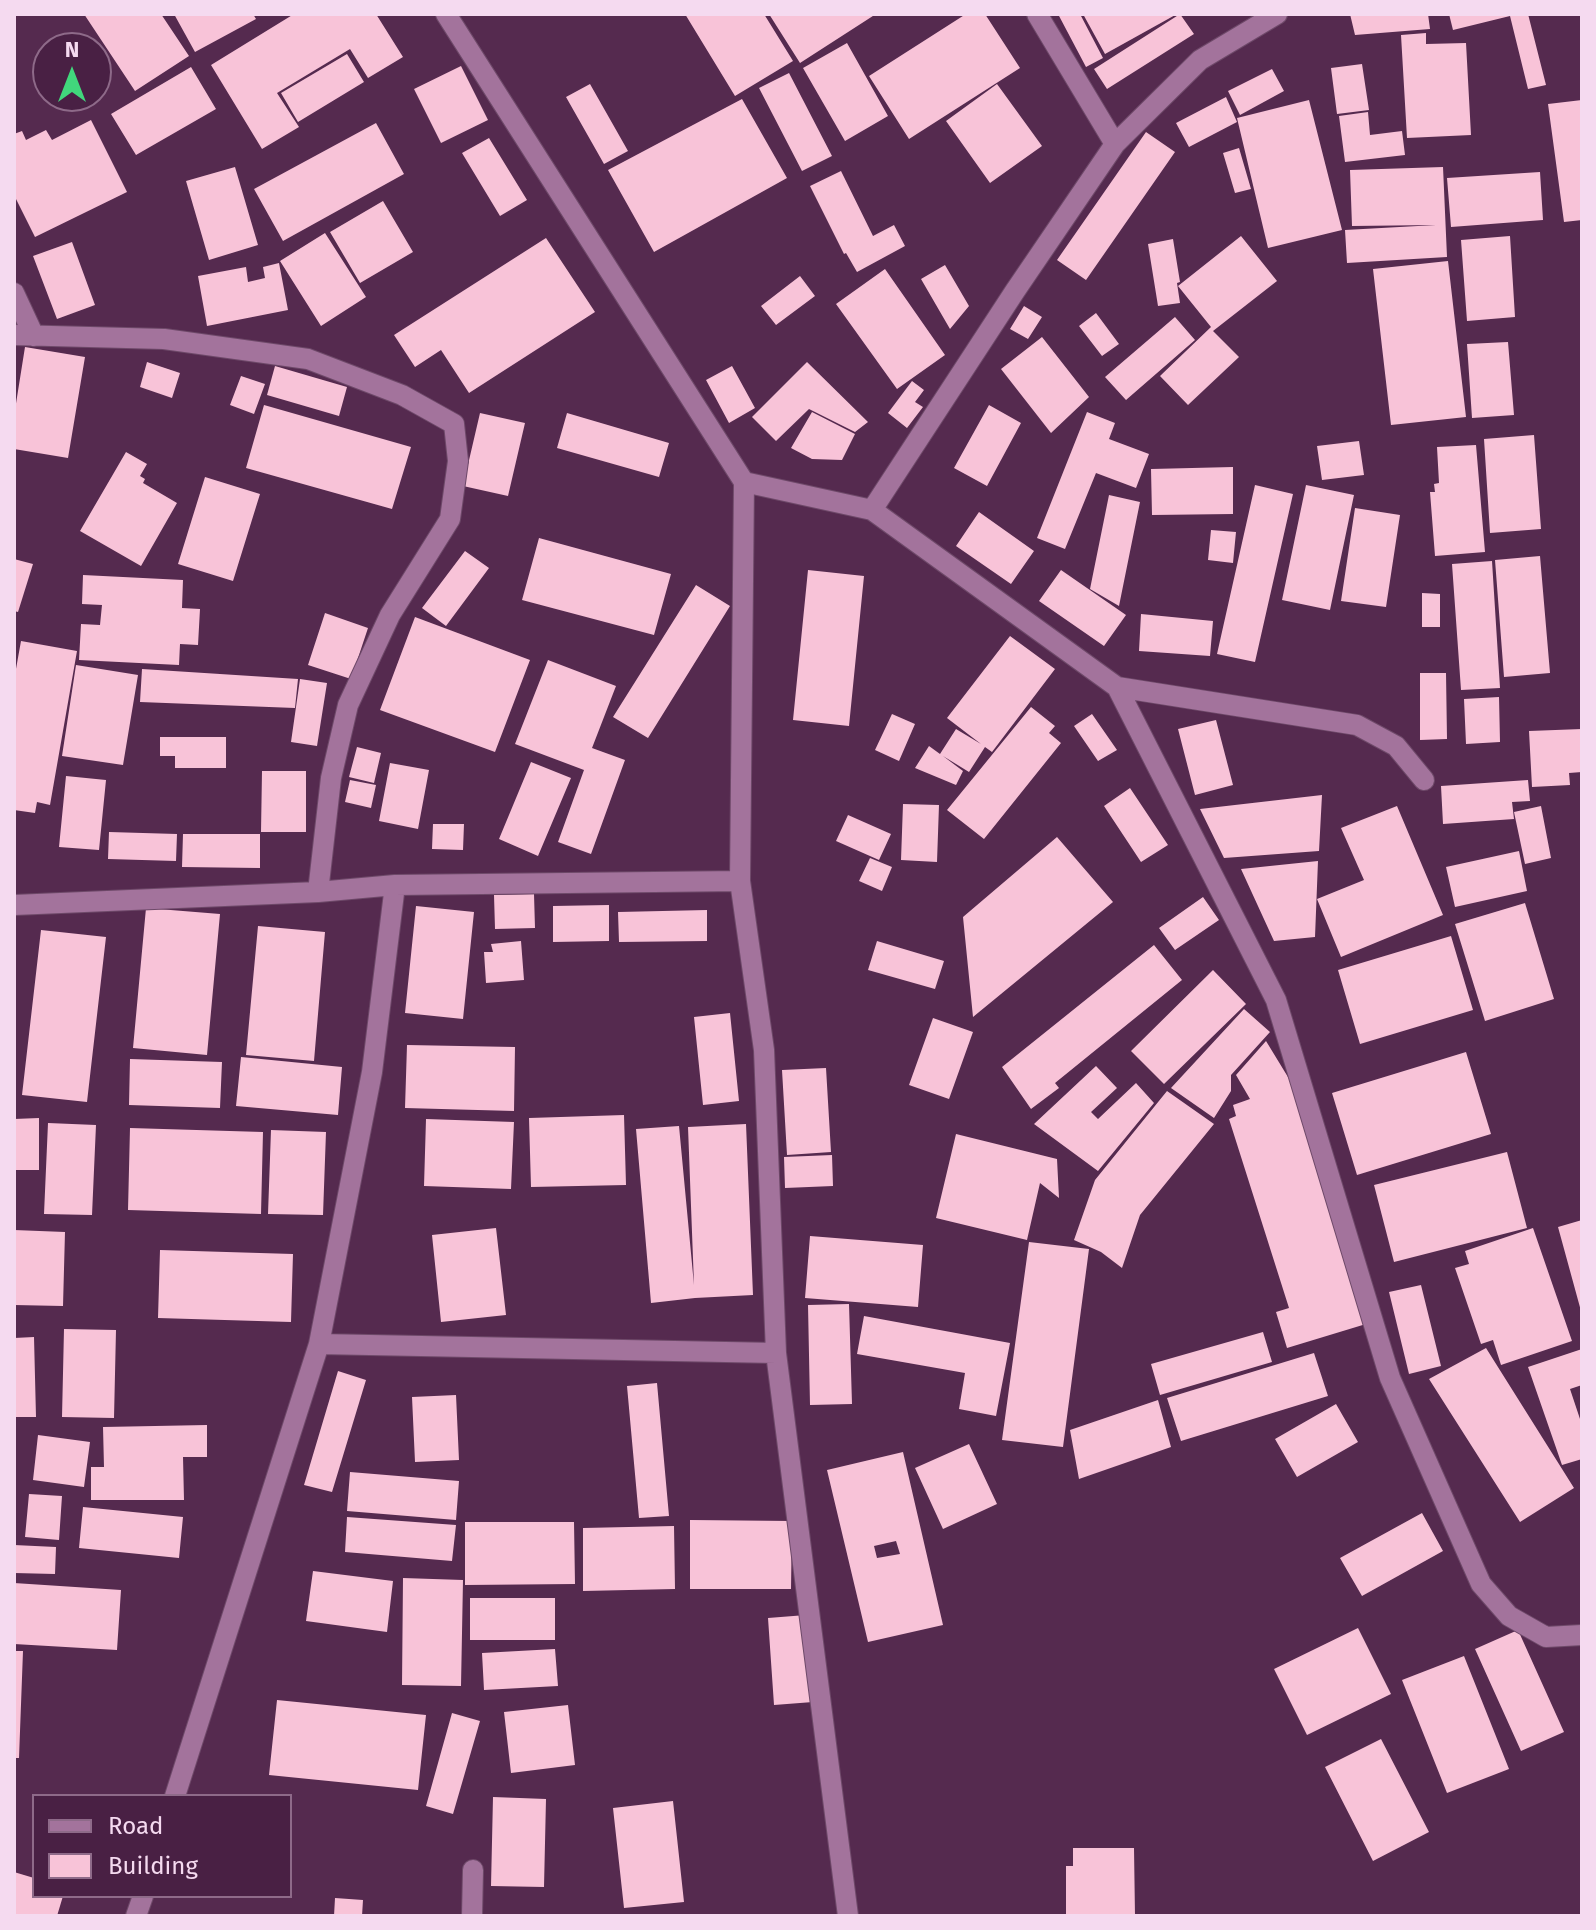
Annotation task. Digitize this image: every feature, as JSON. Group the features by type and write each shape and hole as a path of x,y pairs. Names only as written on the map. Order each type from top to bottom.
{"street":[{"path":"446,14 744,482 740,881 764,1050 776,1353 848,1916"},
{"path":"1037,14 1115,144"},
{"path":"872,510 1115,144 1200,60 1277,14"},
{"path":"14,293 24,336 164,339 308,359 402,395 454,424 458,461 450,519 390,615 348,705 331,778 318,892"},
{"path":"744,482 872,510 1117,687 1357,725 1396,746 1424,780"},
{"path":"1117,687 1276,1000 1390,1378 1481,1584 1509,1616 1546,1637 1582,1635"},
{"path":"14,905 318,892 395,885 740,881"},
{"path":"176,1794 319,1344 372,1072 395,885"},
{"path":"319,1344 776,1353"},
{"path":"472,1916 473,1870"}],"building":[{"path":"84,14 161,14 189,56 135,91 112,56 112,32 96,32"},
{"path":"174,14 253,14 256,19 195,52"},
{"path":"294,14 376,14 403,57 368,78 350,49 277,93 299,127 262,149 211,65"},
{"path":"685,14 764,14 793,61 735,96"},
{"path":"769,14 876,14 800,63"},
{"path":"966,14 985,14 1020,68 909,139 869,76"},
{"path":"1058,14 1080,14 1103,58 1086,67"},
{"path":"1083,14 1177,14 1105,54"},
{"path":"1180,14 1194,34 1107,89 1094,69"},
{"path":"1350,14 1428,14 1430,29 1355,35"},
{"path":"1449,14 1528,14 1546,85 1528,89 1510,16 1453,30"},
{"path":"1426,33 1426,44 1466,43 1471,135 1407,138 1401,35"},
{"path":"847,43 888,116 845,141 803,68"},
{"path":"347,54 364,82 298,122 281,93"},
{"path":"1362,64 1369,110 1337,114 1331,68"},
{"path":"461,66 488,120 441,143 414,89"},
{"path":"191,67 216,109 136,155 111,114"},
{"path":"1272,69 1284,91 1240,115 1228,91"},
{"path":"789,73 832,156 802,171 759,88"},
{"path":"590,84 628,151 604,164 566,97"},
{"path":"997,84 1042,146 990,183 946,121"},
{"path":"1226,97 1237,122 1189,147 1176,123"},
{"path":"742,99 787,178 654,252 608,170"},
{"path":"1309,100 1342,230 1268,248 1237,118"},
{"path":"1582,100 1582,220 1564,222 1548,104"},
{"path":"1368,112 1370,135 1402,131 1405,155 1345,162 1339,116"},
{"path":"91,120 127,192 35,237 14,195 14,134 22,131 26,140 46,130 52,140"},
{"path":"376,123 404,174 283,241 254,189"},
{"path":"1146,132 1175,152 1086,280 1057,260"},
{"path":"489,138 527,200 500,216 462,153"},
{"path":"1239,148 1251,189 1235,193 1223,153"},
{"path":"235,167 258,245 209,260 186,181"},
{"path":"1443,167 1447,257 1347,263 1345,230 1436,225 1352,226 1350,170"},
{"path":"841,171 873,236 894,225 905,246 857,272 844,254 810,186"},
{"path":"1540,172 1543,220 1451,227 1447,178"},
{"path":"383,201 413,252 360,283 330,232"},
{"path":"325,233 366,297 321,326 280,261"},
{"path":"1241,236 1277,281 1213,331 1239,357 1188,405 1160,376 1211,327 1178,286"},
{"path":"1510,236 1515,317 1467,321 1461,240"},
{"path":"546,238 595,312 469,393 441,350 415,367 394,335"},
{"path":"1173,239 1180,303 1158,306 1148,244"},
{"path":"72,242 95,305 57,319 33,256"},
{"path":"1448,261 1466,417 1391,425 1373,269"},
{"path":"279,263 288,310 207,326 198,276 246,267 248,282 265,278 263,267"},
{"path":"945,265 969,306 950,329 921,279"},
{"path":"885,269 945,355 897,389 836,304"},
{"path":"800,276 815,296 776,325 761,306"},
{"path":"1024,306 1042,317 1028,339 1010,329"},
{"path":"1096,313 1119,344 1102,356 1079,326"},
{"path":"1175,317 1195,340 1126,400 1105,377"},
{"path":"1042,337 1089,397 1051,433 1001,369"},
{"path":"1508,342 1514,415 1472,418 1467,344"},
{"path":"25,347 85,357 68,458 14,449 14,416"},
{"path":"147,362 180,373 172,398 140,387"},
{"path":"807,362 868,422 855,432 809,409 776,441 752,417"},
{"path":"275,366 347,387 339,416 267,395"},
{"path":"732,366 755,408 729,423 706,380"},
{"path":"241,376 265,384 254,414 230,405"},
{"path":"912,381 924,390 915,402 923,407 907,428 888,413"},
{"path":"264,405 411,447 392,509 246,468"},
{"path":"989,405 1021,423 987,486 954,468"},
{"path":"812,412 855,434 842,460 812,459 791,448"},
{"path":"1087,412 1115,423 1109,439 1149,454 1136,488 1096,473 1065,549 1037,538"},
{"path":"480,413 525,423 508,496 463,486"},
{"path":"567,413 669,443 659,477 557,448"},
{"path":"1534,435 1541,529 1490,533 1484,439"},
{"path":"1359,441 1364,475 1322,480 1317,446"},
{"path":"1476,445 1485,552 1435,556 1430,492 1435,492 1434,484 1439,483 1437,447"},
{"path":"126,452 147,464 140,476 145,479 143,483 177,503 141,566 80,531"},
{"path":"1233,467 1233,514 1152,515 1151,469"},
{"path":"205,477 260,494 233,581 178,564"},
{"path":"1255,485 1293,494 1255,662 1217,654"},
{"path":"1306,485 1354,495 1330,610 1282,600"},
{"path":"1109,495 1140,502 1119,606 1090,589"},
{"path":"1355,508 1400,515 1386,607 1341,601"},
{"path":"979,512 1034,551 1011,584 956,546"},
{"path":"1211,530 1236,532 1233,563 1208,560"},
{"path":"539,538 671,574 654,635 522,600"},
{"path":"465,551 489,568 446,626 422,608"},
{"path":"1540,556 1550,673 1504,677 1495,560"},
{"path":"14,559 33,564 18,612 14,611"},
{"path":"1492,561 1500,688 1461,690 1452,564"},
{"path":"808,570 864,576 849,726 793,720"},
{"path":"1061,570 1126,615 1104,646 1039,601"},
{"path":"83,575 183,580 182,608 200,609 198,645 180,644 179,665 79,660 81,624 100,625 102,605 82,604"},
{"path":"696,585 730,606 648,738 613,717"},
{"path":"1422,593 1440,594 1440,627 1422,627"},
{"path":"325,613 368,628 351,679 308,665"},
{"path":"1141,614 1213,621 1210,656 1139,651"},
{"path":"415,617 530,660 495,752 380,710"},
{"path":"1010,636 1055,669 992,752 985,747 969,772 943,756 963,771 956,785 915,768 929,746 940,754 956,729 981,744 947,718"},
{"path":"21,641 77,651 50,805 37,802 35,813 14,810 14,680"},
{"path":"548,660 616,686 592,748 625,760 591,854 558,842 584,770 515,744"},
{"path":"76,665 138,675 123,765 62,756"},
{"path":"142,669 298,679 295,708 140,702"},
{"path":"1420,673 1446,673 1447,739 1420,740"},
{"path":"300,679 327,683 317,746 291,742"},
{"path":"1499,697 1500,742 1466,744 1464,699"},
{"path":"1031,707 1055,726 1049,733 1061,743 984,839 947,810"},
{"path":"892,714 915,724 899,761 875,750"},
{"path":"1092,714 1117,750 1098,761 1074,726"},
{"path":"1216,720 1233,785 1195,795 1178,729"},
{"path":"1582,729 1582,772 1569,773 1570,785 1532,787 1529,731"},
{"path":"160,737 226,737 226,768 175,768 175,756 160,756"},
{"path":"357,747 381,753 374,783 349,777"},
{"path":"531,762 571,778 538,856 499,839"},
{"path":"390,763 429,770 418,829 379,821"},
{"path":"262,771 306,771 306,832 261,832"},
{"path":"66,776 106,780 99,850 59,847"},
{"path":"350,780 376,785 371,808 345,802"},
{"path":"1528,780 1530,801 1512,802 1514,819 1443,824 1441,786"},
{"path":"1130,788 1168,845 1141,862 1104,806"},
{"path":"1322,795 1319,851 1224,858 1200,809"},
{"path":"903,804 939,805 937,862 901,860"},
{"path":"1397,806 1443,915 1341,957 1317,899 1364,880 1341,828"},
{"path":"1541,806 1551,858 1525,864 1514,812"},
{"path":"848,815 891,834 879,860 836,841"},
{"path":"433,824 464,824 463,850 432,849"},
{"path":"109,832 177,834 176,861 108,859"},
{"path":"183,834 260,834 260,868 182,867"},
{"path":"1057,837 1113,902 973,1017 963,917"},
{"path":"1519,851 1527,891 1455,907 1446,867"},
{"path":"870,858 892,867 882,891 859,881"},
{"path":"1318,861 1315,937 1274,941 1241,869"},
{"path":"534,894 535,928 495,929 494,895"},
{"path":"1203,897 1219,920 1175,950 1159,928"},
{"path":"1525,903 1554,999 1485,1021 1455,924"},
{"path":"609,905 609,941 553,942 553,906"},
{"path":"416,906 474,912 463,1019 405,1013"},
{"path":"146,908 220,914 207,1055 133,1048"},
{"path":"707,910 707,941 619,942 618,912"},
{"path":"258,926 325,932 314,1061 246,1055"},
{"path":"41,930 106,937 87,1102 22,1095"},
{"path":"1451,936 1473,1010 1360,1044 1338,970"},
{"path":"521,941 524,980 486,983 484,952 493,952 491,944"},
{"path":"877,941 944,961 935,989 868,970"},
{"path":"1154,945 1182,980 1055,1083 1059,1088 1031,1109 1002,1067"},
{"path":"1213,970 1246,1004 1164,1084 1131,1051"},
{"path":"1244,1009 1270,1032 1231,1075 1231,1091 1214,1118 1171,1088"},
{"path":"730,1013 739,1101 703,1105 694,1017"},
{"path":"933,1018 973,1032 949,1099 909,1085"},
{"path":"1266,1041 1291,1082 1366,1324 1287,1348 1276,1312 1289,1308 1229,1119 1236,1116 1233,1105 1250,1099 1236,1075"},
{"path":"407,1045 515,1047 514,1111 405,1108"},
{"path":"1466,1052 1491,1134 1357,1175 1332,1093"},
{"path":"241,1057 342,1067 338,1115 236,1106"},
{"path":"130,1059 222,1062 220,1108 129,1105"},
{"path":"1096,1066 1117,1088 1091,1112 1098,1119 1136,1083 1154,1103 1098,1171 1034,1124"},
{"path":"826,1068 831,1152 787,1155 782,1070"},
{"path":"1167,1091 1214,1124 1140,1215 1122,1268 1101,1252 1074,1240 1095,1180"},
{"path":"624,1115 626,1185 531,1187 529,1118"},
{"path":"39,1118 39,1170 14,1170 14,1119"},
{"path":"426,1119 514,1122 511,1189 424,1186"},
{"path":"48,1123 96,1125 92,1215 44,1214"},
{"path":"746,1124 753,1295 651,1303 636,1129 679,1126 694,1285 688,1127"},
{"path":"130,1128 263,1132 261,1214 128,1210"},
{"path":"271,1130 326,1132 323,1215 268,1214"},
{"path":"956,1134 1057,1159 1059,1198 1040,1183 1027,1240 936,1218"},
{"path":"1507,1152 1527,1228 1394,1262 1374,1185"},
{"path":"832,1155 833,1186 785,1188 784,1157"},
{"path":"1582,1220 1582,1311 1581,1311 1558,1227"},
{"path":"496,1228 506,1315 441,1322 432,1235"},
{"path":"1533,1228 1572,1341 1501,1365 1493,1340 1481,1344 1455,1268 1469,1264 1465,1251"},
{"path":"14,1230 65,1232 63,1306 14,1305"},
{"path":"810,1236 923,1245 918,1307 805,1298"},
{"path":"1029,1242 1089,1249 1063,1447 1002,1440"},
{"path":"160,1250 293,1254 291,1322 158,1318"},
{"path":"1421,1285 1441,1366 1409,1374 1389,1292"},
{"path":"849,1304 852,1404 810,1405 808,1305"},
{"path":"864,1316 1010,1343 996,1416 959,1409 965,1373 857,1354"},
{"path":"64,1329 116,1330 114,1418 62,1417"},
{"path":"1263,1332 1272,1362 1160,1395 1151,1364"},
{"path":"34,1337 36,1417 14,1417 14,1338"},
{"path":"1486,1348 1574,1488 1520,1522 1429,1379"},
{"path":"1582,1349 1582,1385 1570,1389 1582,1425 1582,1459 1562,1465 1528,1367"},
{"path":"1314,1353 1328,1396 1181,1441 1167,1398"},
{"path":"338,1371 366,1380 332,1492 304,1485"},
{"path":"657,1383 669,1516 639,1518 627,1386"},
{"path":"456,1395 459,1460 415,1462 412,1397"},
{"path":"1158,1400 1171,1447 1079,1479 1070,1430"},
{"path":"1336,1404 1358,1442 1297,1477 1275,1439"},
{"path":"207,1425 207,1457 183,1457 184,1500 91,1500 91,1467 104,1467 103,1427"},
{"path":"38,1435 90,1442 84,1487 33,1480"},
{"path":"969,1444 997,1504 943,1529 915,1468"},
{"path":"903,1452 943,1625 868,1642 827,1470","holes":["896,1541 900,1554 877,1558 874,1546"]},
{"path":"350,1472 459,1481 456,1520 347,1511"},
{"path":"29,1494 62,1496 59,1540 25,1537"},
{"path":"83,1507 183,1517 179,1558 79,1548"},
{"path":"1422,1513 1443,1551 1362,1596 1340,1558"},
{"path":"347,1517 456,1525 452,1561 345,1552"},
{"path":"690,1520 792,1521 791,1589 690,1589"},
{"path":"465,1522 574,1522 575,1584 465,1585"},
{"path":"674,1526 675,1589 583,1591 583,1528"},
{"path":"14,1545 56,1547 55,1574 14,1573"},
{"path":"313,1571 393,1581 387,1632 306,1621"},
{"path":"403,1578 463,1580 461,1686 402,1685"},
{"path":"14,1583 121,1590 117,1650 14,1644"},
{"path":"470,1598 555,1598 555,1640 470,1640"},
{"path":"806,1615 813,1702 774,1705 768,1618"},
{"path":"1358,1628 1391,1694 1307,1735 1274,1669"},
{"path":"1518,1630 1564,1732 1521,1751 1475,1649"},
{"path":"555,1649 558,1686 484,1690 482,1653"},
{"path":"14,1651 23,1651 19,1758 14,1758"},
{"path":"1464,1656 1509,1769 1447,1793 1402,1680"},
{"path":"277,1700 426,1715 418,1790 269,1775"},
{"path":"568,1705 575,1765 511,1773 504,1712"},
{"path":"452,1713 480,1721 453,1814 426,1806"},
{"path":"1381,1739 1429,1832 1373,1861 1325,1767"},
{"path":"493,1797 546,1799 544,1887 491,1886"},
{"path":"673,1801 684,1902 624,1908 613,1808"},
{"path":"1073,1848 1134,1848 1135,1916 1066,1916 1066,1866 1073,1866"},
{"path":"14,1872 32,1877 32,1898 62,1898 57,1916 14,1916"},
{"path":"335,1898 363,1900 362,1916 334,1916"}]}
